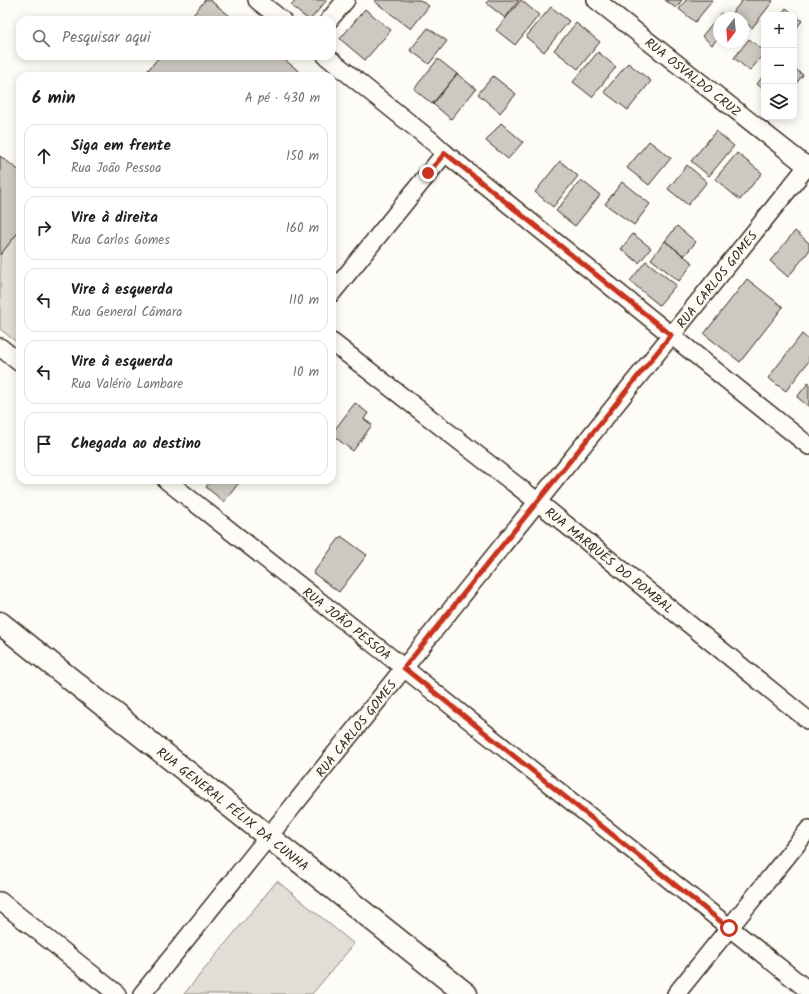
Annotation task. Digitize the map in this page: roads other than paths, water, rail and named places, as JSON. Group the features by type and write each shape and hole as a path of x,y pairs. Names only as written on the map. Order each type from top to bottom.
{"street":[{"path":"257,0 277,16"},
{"path":"332,16 346,0"},
{"name":"RUA OSVALDO CRUZ","path":"596,0 808,166"},
{"path":"331,60 809,446"},
{"path":"336,288 445,153"},
{"name":"RUA CARLOS GOMES","path":"142,994 808,166"},
{"name":"RUA MARQUÊS DO POMBAL","path":"336,345 538,502 809,720"},
{"path":"0,347 16,360"},
{"name":"RUA JOÃO PESSOA","path":"175,484 809,991"},
{"name":"RUA GENERAL FÉLIX DA CUNHA","path":"0,623 466,994"},
{"path":"676,994 809,829"},
{"path":"0,901 117,994"}]}
